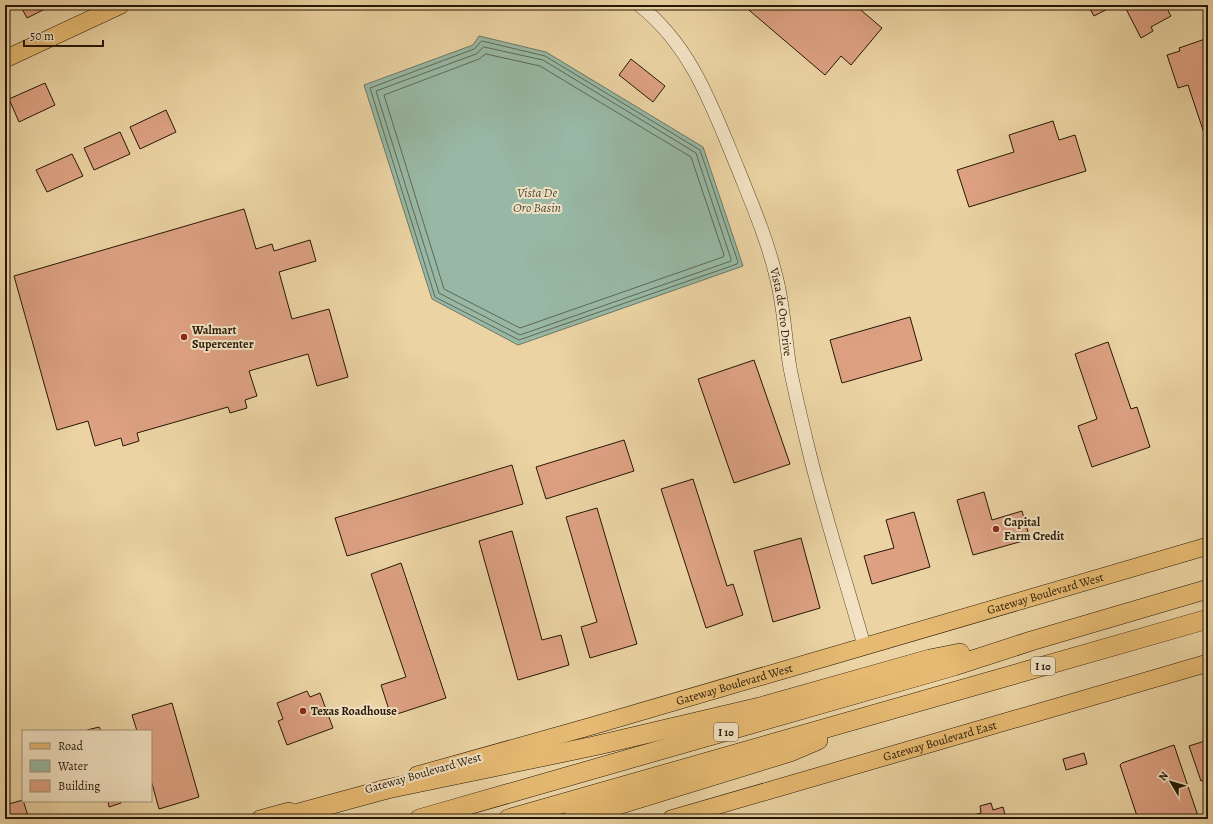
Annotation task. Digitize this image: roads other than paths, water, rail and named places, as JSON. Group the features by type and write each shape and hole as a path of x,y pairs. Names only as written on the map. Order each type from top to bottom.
{"highway":[{"name":"I 10","path":"419,819 954,666 1031,641 1208,590"},
{"name":"I 10","path":"508,819 1208,619"},
{"path":"277,819 387,789 594,746 760,707 930,659 1031,641"},
{"path":"572,819 790,752 877,713"}],"main road":[{"path":"5,59 121,5"},
{"name":"Gateway Boulevard West","path":"260,819 592,726 864,645 1208,546"},
{"name":"Gateway Boulevard East","path":"671,819 1208,663"}],"street":[{"name":"Vista de Oro Drive","path":"643,6 678,44 691,64 708,96 764,235 777,277 790,368 811,462 864,645"}],"water":[{"name":"Vista De Oro Basin","path":"479,36 546,52 703,147 743,266 518,345 432,299 364,85 473,45"}],"place":[{"name":"Walmart Supercenter","path":"184,337"},
{"name":"Capital Farm Credit","path":"996,529"},
{"name":"Texas Roadhouse","path":"303,711"}]}
